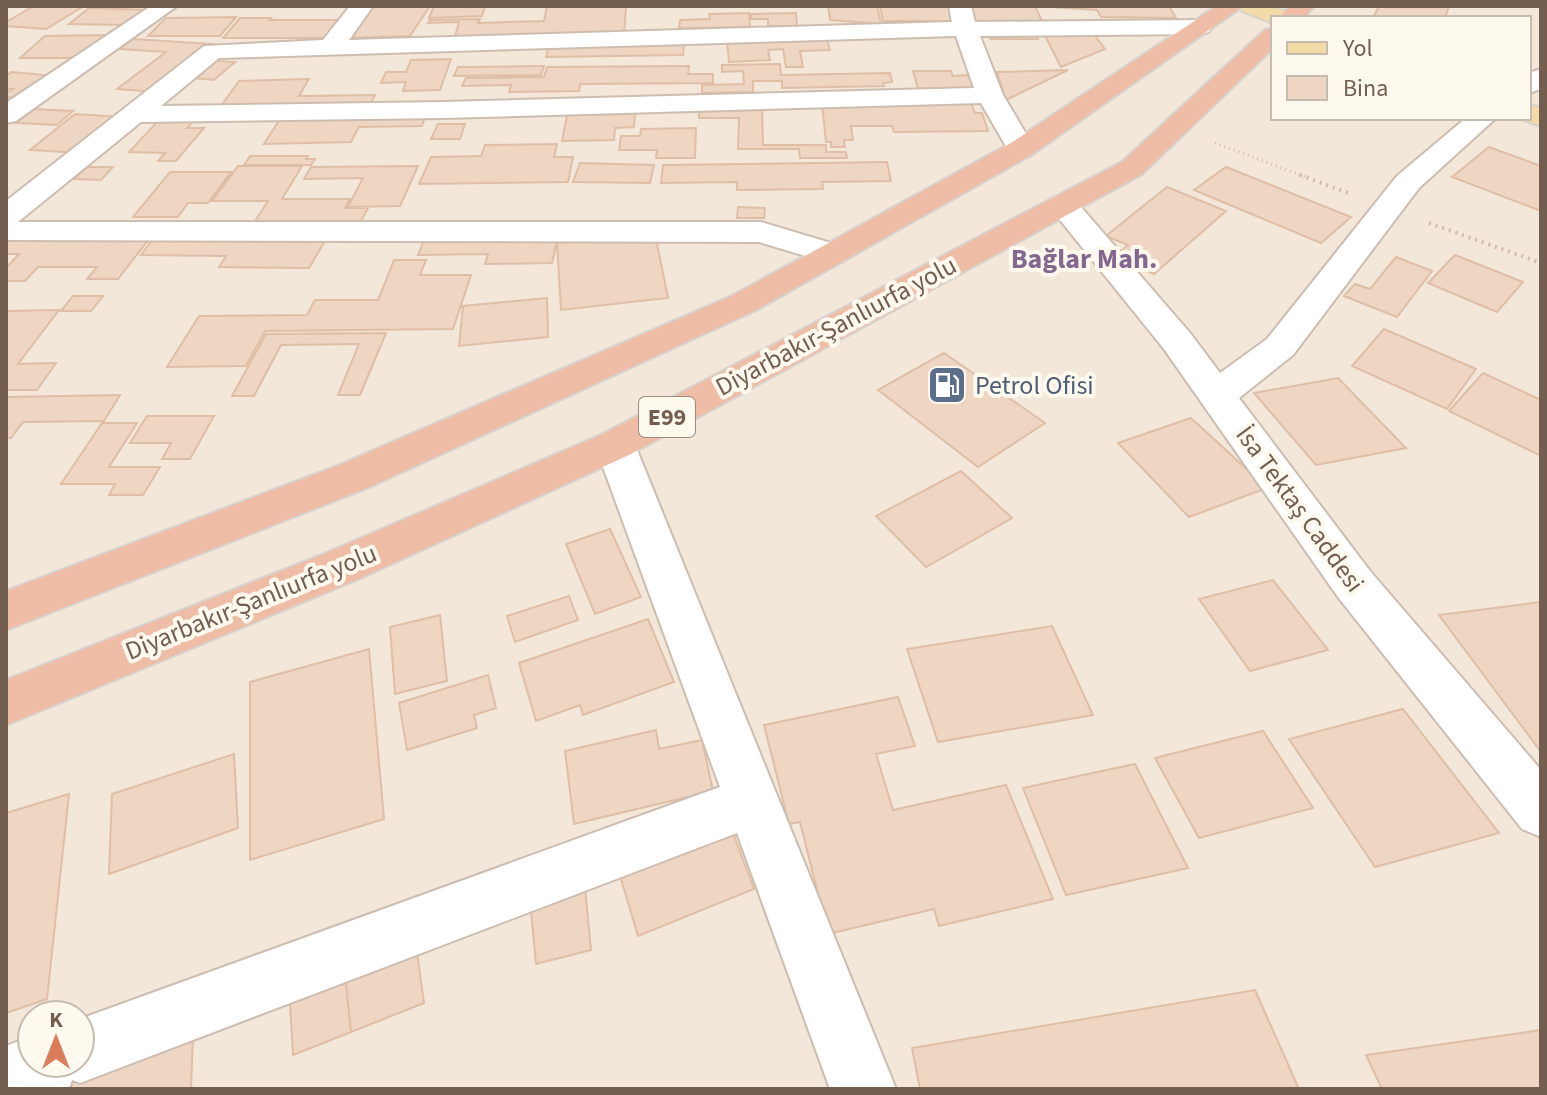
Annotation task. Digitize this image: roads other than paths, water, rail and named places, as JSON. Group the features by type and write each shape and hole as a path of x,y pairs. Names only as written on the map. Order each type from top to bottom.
{"highway":[{"path":"6,611 352,477 744,303 1021,149 1232,6"},
{"name":"Diyarbakır-Şanlıurfa yolu","path":"6,703 340,567 615,445 1132,168 1271,37"}],"main road":[{"path":"1250,6 1275,16"}],"street":[{"path":"6,115 166,6"},
{"path":"330,48 362,6"},
{"path":"963,18 990,95 1021,149"},
{"path":"6,216 213,51 963,18 1200,27"},
{"path":"133,114 443,110 990,95"},
{"path":"1217,395 1280,347 1408,182 1480,120"},
{"name":"İsa Tektaş Caddesi","path":"1063,205 1177,341 1354,584 1541,811"},
{"path":"6,231 761,232 832,254"},
{"path":"615,445 863,1089"},
{"path":"96,1045 752,801"}],"place":[{"name":"Petrol Ofisi","path":"947,385"}],"district":[{"name":"Bağlar Mah.","path":"1084,259"}]}
